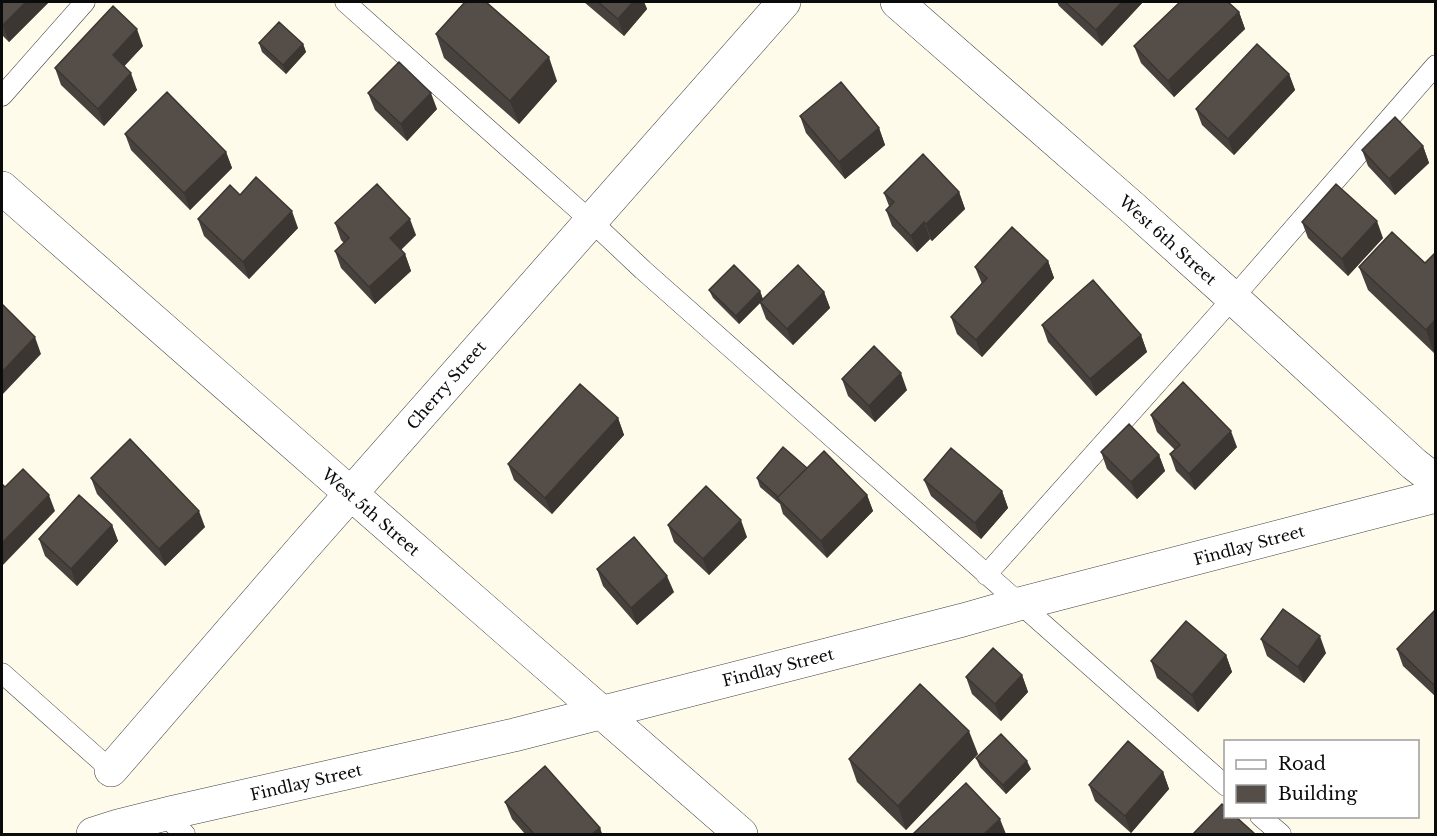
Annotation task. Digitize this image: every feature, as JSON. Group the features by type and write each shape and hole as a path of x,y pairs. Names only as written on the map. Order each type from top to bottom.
{"street":[{"name":"Cherry Street","path":"111,770 784,2"},
{"name":"West 6th Street","path":"897,2 1133,208 1414,465 1436,481"},
{"name":"West 5th Street","path":"2,188 350,495 741,834"},
{"name":"Findlay Street","path":"106,830 174,825 1436,496"}],"lane":[{"path":"2,96 85,2"},
{"path":"345,2 643,270 1224,784"},
{"path":"986,575 1233,298 1436,65"},
{"path":"2,673 111,770"},
{"path":"1262,818 1281,834"}],"building":[{"path":"2,2 26,2 3,25"},
{"path":"465,2 486,2 549,57 510,101 436,34"},
{"path":"598,2 633,2 618,19"},
{"path":"1065,2 1122,2 1096,30"},
{"path":"1180,2 1228,2 1239,12 1168,81 1134,46"},
{"path":"113,6 137,29 113,55 131,73 98,109 55,68"},
{"path":"279,22 303,44 283,65 259,43"},
{"path":"1257,44 1289,74 1228,139 1196,109"},
{"path":"399,62 431,93 401,124 368,93"},
{"path":"841,82 879,128 839,162 800,116"},
{"path":"167,92 226,152 184,193 125,134"},
{"path":"1395,117 1423,146 1389,179 1362,150"},
{"path":"923,154 959,192 911,236 886,210 894,202 884,193"},
{"path":"256,177 292,211 243,262 198,219 230,185 240,195"},
{"path":"377,184 410,219 390,238 405,254 369,287 335,251 349,238 335,223"},
{"path":"1336,184 1377,221 1342,259 1302,222"},
{"path":"1012,227 1048,261 976,340 951,317 987,278 975,267"},
{"path":"1392,232 1425,263 1436,252 1436,319 1426,330 1359,267"},
{"path":"734,265 760,291 736,316 709,290"},
{"path":"798,265 824,292 787,329 760,302"},
{"path":"1093,280 1141,335 1090,379 1042,325"},
{"path":"2,304 35,337 2,372"},
{"path":"874,346 901,373 869,406 842,379"},
{"path":"1183,382 1231,431 1189,474 1170,454 1180,445 1151,415"},
{"path":"580,384 618,418 545,498 508,464"},
{"path":"1129,424 1159,455 1131,482 1101,452"},
{"path":"130,439 199,511 159,549 91,478"},
{"path":"783,447 807,468 778,497 757,478"},
{"path":"951,448 1002,491 975,523 924,480"},
{"path":"824,451 867,495 821,541 777,498"},
{"path":"23,469 49,495 2,543 2,484 5,487"},
{"path":"706,486 741,520 703,559 668,525"},
{"path":"79,495 112,525 71,569 39,539"},
{"path":"634,537 667,576 631,608 597,569"},
{"path":"1283,609 1320,636 1298,667 1261,639"},
{"path":"1436,609 1436,686 1435,686 1397,649"},
{"path":"1186,621 1226,655 1192,695 1151,661"},
{"path":"993,648 1022,675 995,704 966,677"},
{"path":"920,684 969,731 898,806 849,759"},
{"path":"1001,734 1027,761 1003,785 976,758"},
{"path":"1128,741 1163,772 1125,816 1089,785"},
{"path":"545,766 600,828 592,834 534,834 505,802"},
{"path":"966,783 1000,819 984,834 913,834"},
{"path":"1222,804 1224,818 1237,818 1255,834 1193,834"}]}
